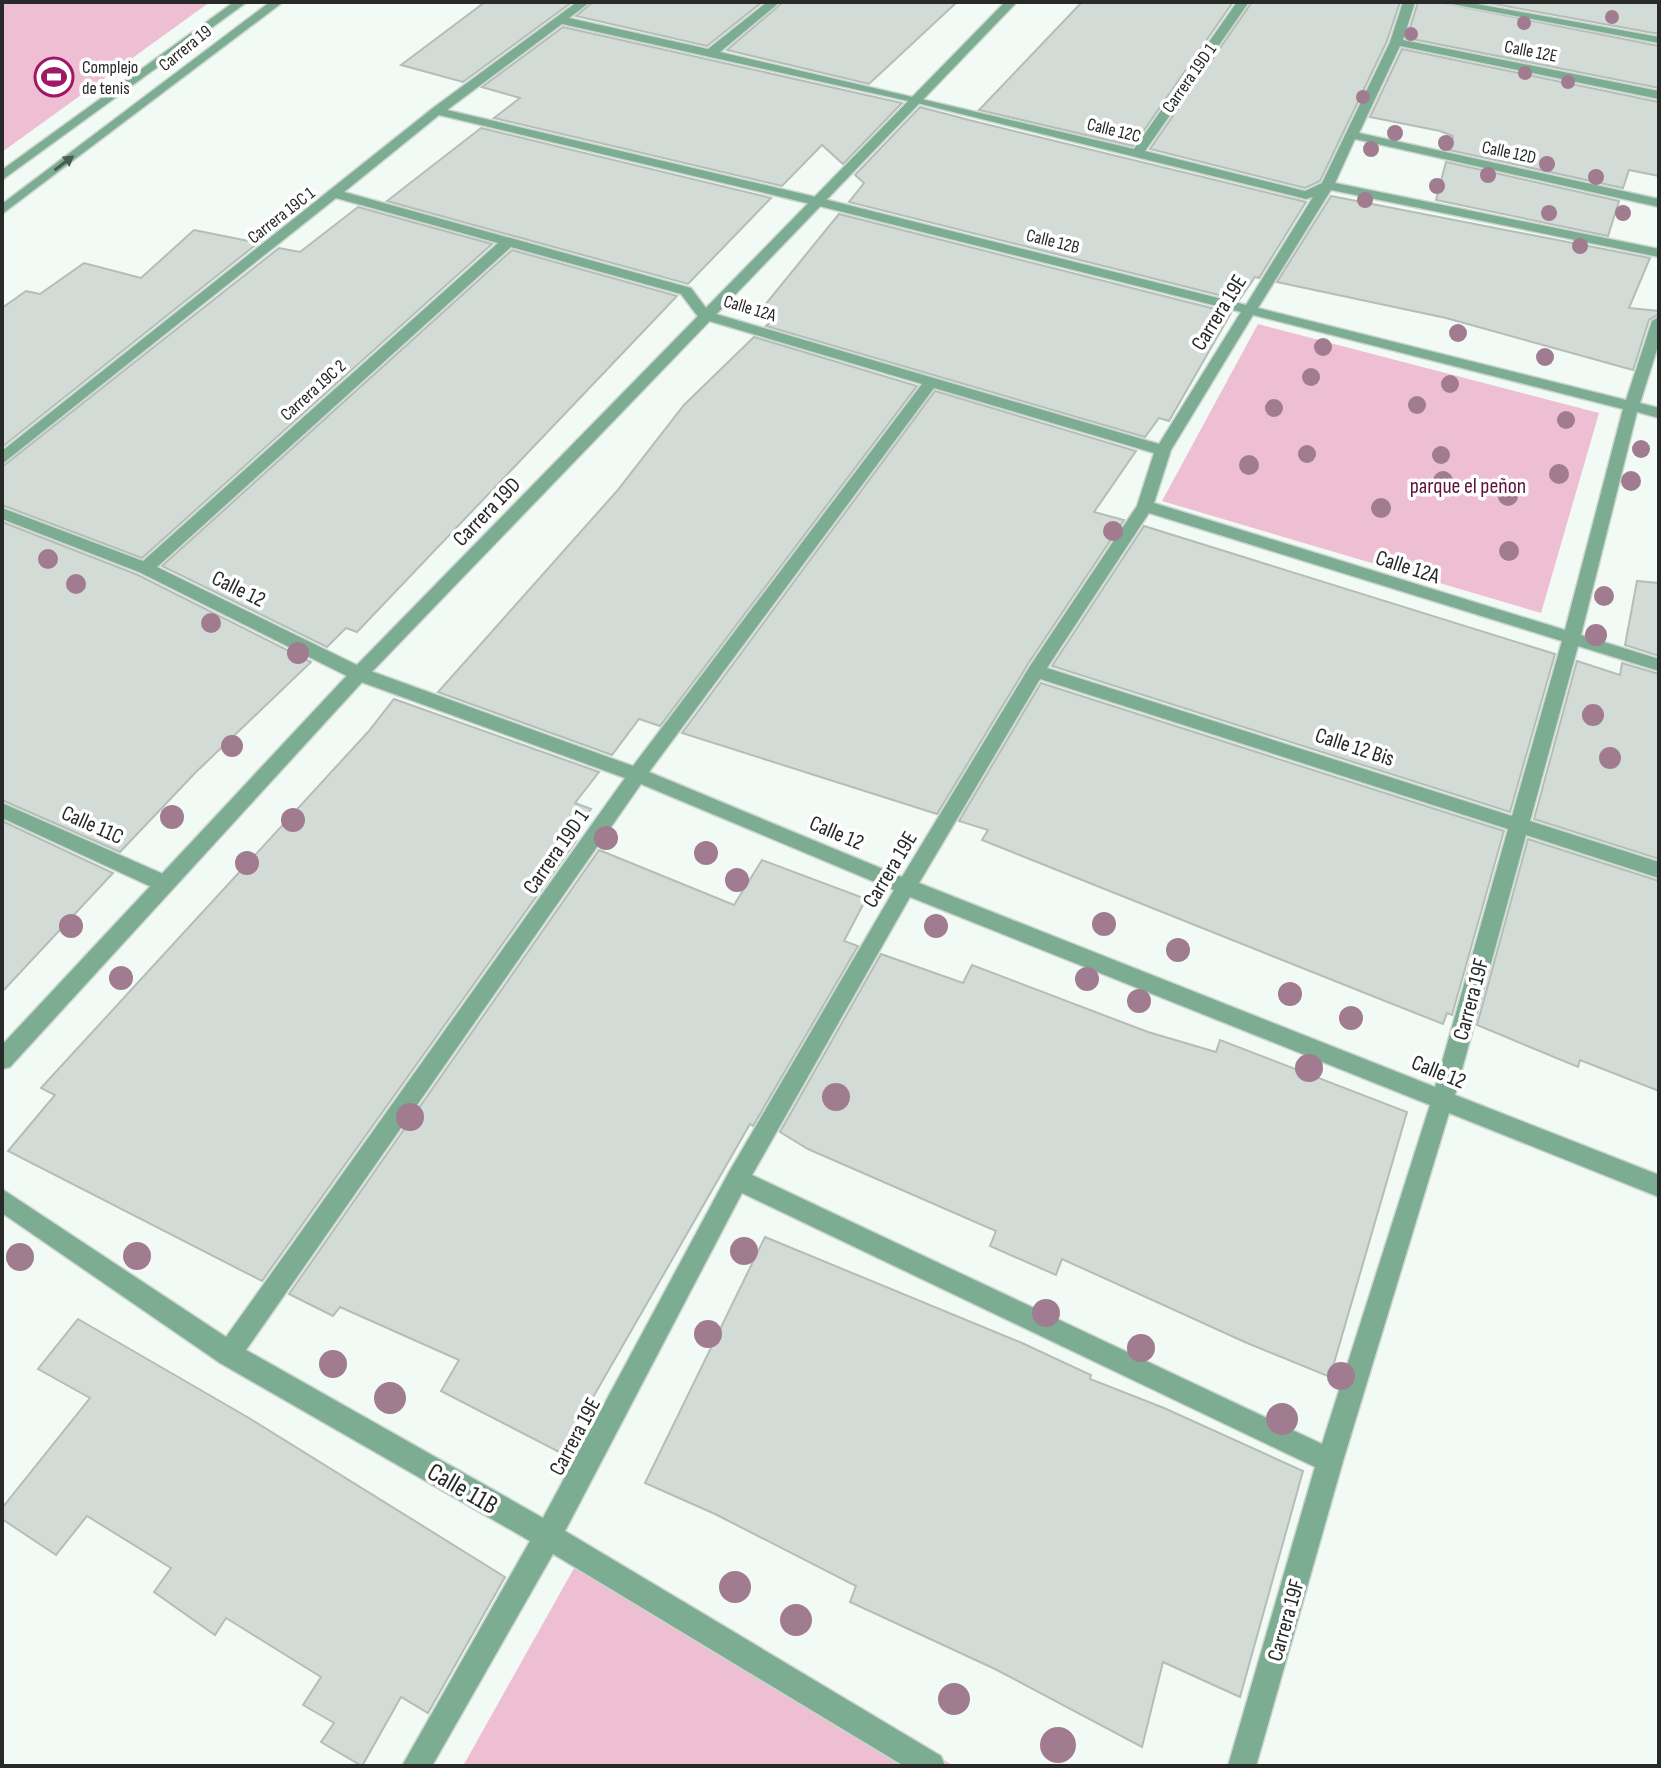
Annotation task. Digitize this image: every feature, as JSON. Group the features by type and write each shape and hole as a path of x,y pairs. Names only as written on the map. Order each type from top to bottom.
{"street":[{"path":"2,176 241,2"},
{"name":"Carrera 19","path":"2,210 277,2"},
{"name":"Carrera 19C 1","path":"2,459 437,111 584,2"},
{"path":"711,53 774,2"},
{"name":"Carrera 19D","path":"2,1060 359,674 1011,2"},
{"name":"Carrera 19D 1","path":"1136,155 1243,2"},
{"name":"Carrera 19E","path":"416,1766 548,1536 737,1179 906,887 1036,671 1145,506 1163,450 1327,185 1396,42 1409,2"},
{"path":"1447,2 1659,40"},
{"path":"1542,21 1546,2"},
{"name":"Calle 12C","path":"561,20 917,99 1306,195 1327,185 1659,253"},
{"name":"Calle 12E","path":"1396,42 1659,95"},
{"name":"Calle 12B","path":"437,111 820,202 1659,413"},
{"name":"Calle 12D","path":"1352,135 1659,203"},
{"name":"Calle 12A","path":"336,194 686,291 704,315 1163,450"},
{"name":"Carrera 19C 2","path":"145,568 509,241"},
{"name":"Carrera 19F","path":"1242,1766 1330,1461 1443,1098 1571,641 1631,407 1659,321"},
{"name":"Carrera 19D 1","path":"229,1354 637,775 930,383"},
{"name":"Calle 12A","path":"1145,506 1571,641 1659,665"},
{"name":"Calle 12","path":"2,513 145,568 359,674 637,775 906,887 1659,1186"},
{"name":"Calle 12 Bis","path":"1036,671 1659,870"},
{"name":"Calle 11C","path":"2,810 163,883"},
{"path":"737,1179 1330,1461"},
{"name":"Calle 11B","path":"2,1200 229,1354 548,1536 931,1766"}],"green space":[{"name":"Complejo de tenis","path":"2,2 210,2 2,152"},
{"name":"parque el peñon","path":"1258,324 1599,413 1541,613 1162,501"},
{"path":"582,1554 954,1766 463,1766"}],"building":[{"path":"485,2 572,2 463,82 401,65"},
{"path":"593,2 762,2 707,46 576,16"},
{"path":"783,2 957,2 869,84 727,50"},
{"path":"1082,2 1233,2 1133,146 979,110"},
{"path":"1252,2 1400,2 1387,41 1320,181 1305,188 1150,149"},
{"path":"1418,2 1438,2 1659,46 1659,88 1407,38"},
{"path":"1483,2 1659,2 1659,34"},
{"path":"563,27 902,103 843,164 822,145 782,186 494,118 520,98 482,87"},
{"path":"1402,49 1659,102 1659,176 1629,170 1623,188 1449,150 1453,136 1370,117"},
{"path":"920,107 1306,202 1259,278 1255,277 1239,300 849,202 864,183 855,175"},
{"path":"481,128 771,198 688,284 387,201"},
{"path":"1446,162 1619,201 1608,236 1436,200"},
{"path":"1331,196 1650,258 1629,308 1659,311 1659,314 1649,320 1633,370 1446,318 1277,282"},
{"path":"358,207 492,244 142,558 2,505 2,467 279,248 300,252"},
{"path":"839,214 1231,313 1169,421 1159,418 1145,437 766,326 776,316 760,311"},
{"path":"194,230 258,243 2,447 2,308 26,291 40,294 84,263 141,278"},
{"path":"512,250 677,296 357,632 346,628 327,647 162,566"},
{"path":"754,337 917,386 660,726 639,719 612,755 438,692 617,491 684,405"},
{"path":"935,391 1136,451 1094,512 1124,520 1028,664 937,814 682,733"},
{"path":"2,522 138,575 311,662 195,773 120,852 2,800"},
{"path":"1144,526 1555,654 1510,812 1052,666"},
{"path":"1637,581 1659,583 1659,656 1625,645"},
{"path":"1577,661 1620,675 1622,663 1659,674 1659,859 1534,819"},
{"path":"1041,683 1504,831 1452,1015 1447,1013 1443,1024 982,840 988,830 959,821"},
{"path":"394,699 599,772 575,803 591,809 569,838 576,841 262,1281 8,1151 55,1095 41,1088 368,732"},
{"path":"2,821 113,873 2,992"},
{"path":"1528,839 1659,881 1659,1091 1580,1060 1578,1067 1477,1025"},
{"path":"599,850 734,905 762,860 866,899 844,941 858,946 753,1126 750,1124 561,1453 441,1391 459,1360 340,1307 333,1316 289,1294"},
{"path":"881,954 963,983 972,965 1148,1032 1216,1052 1220,1040 1407,1112 1330,1377 1062,1259 1056,1275 990,1246 996,1231 808,1149 780,1132"},
{"path":"765,1237 1022,1343 1091,1375 1090,1379 1164,1408 1303,1471 1240,1697 1163,1662 1142,1747 995,1669 850,1602 856,1586 715,1514 645,1483"},
{"path":"78,1319 249,1418 505,1577 428,1713 401,1697 362,1766 321,1742 334,1723 303,1705 321,1677 226,1618 215,1635 154,1592 171,1568 87,1516 56,1555 2,1519 2,1508 90,1398 38,1369"}],"place":[{"name":"Complejo de tenis","path":"54,77"}]}
